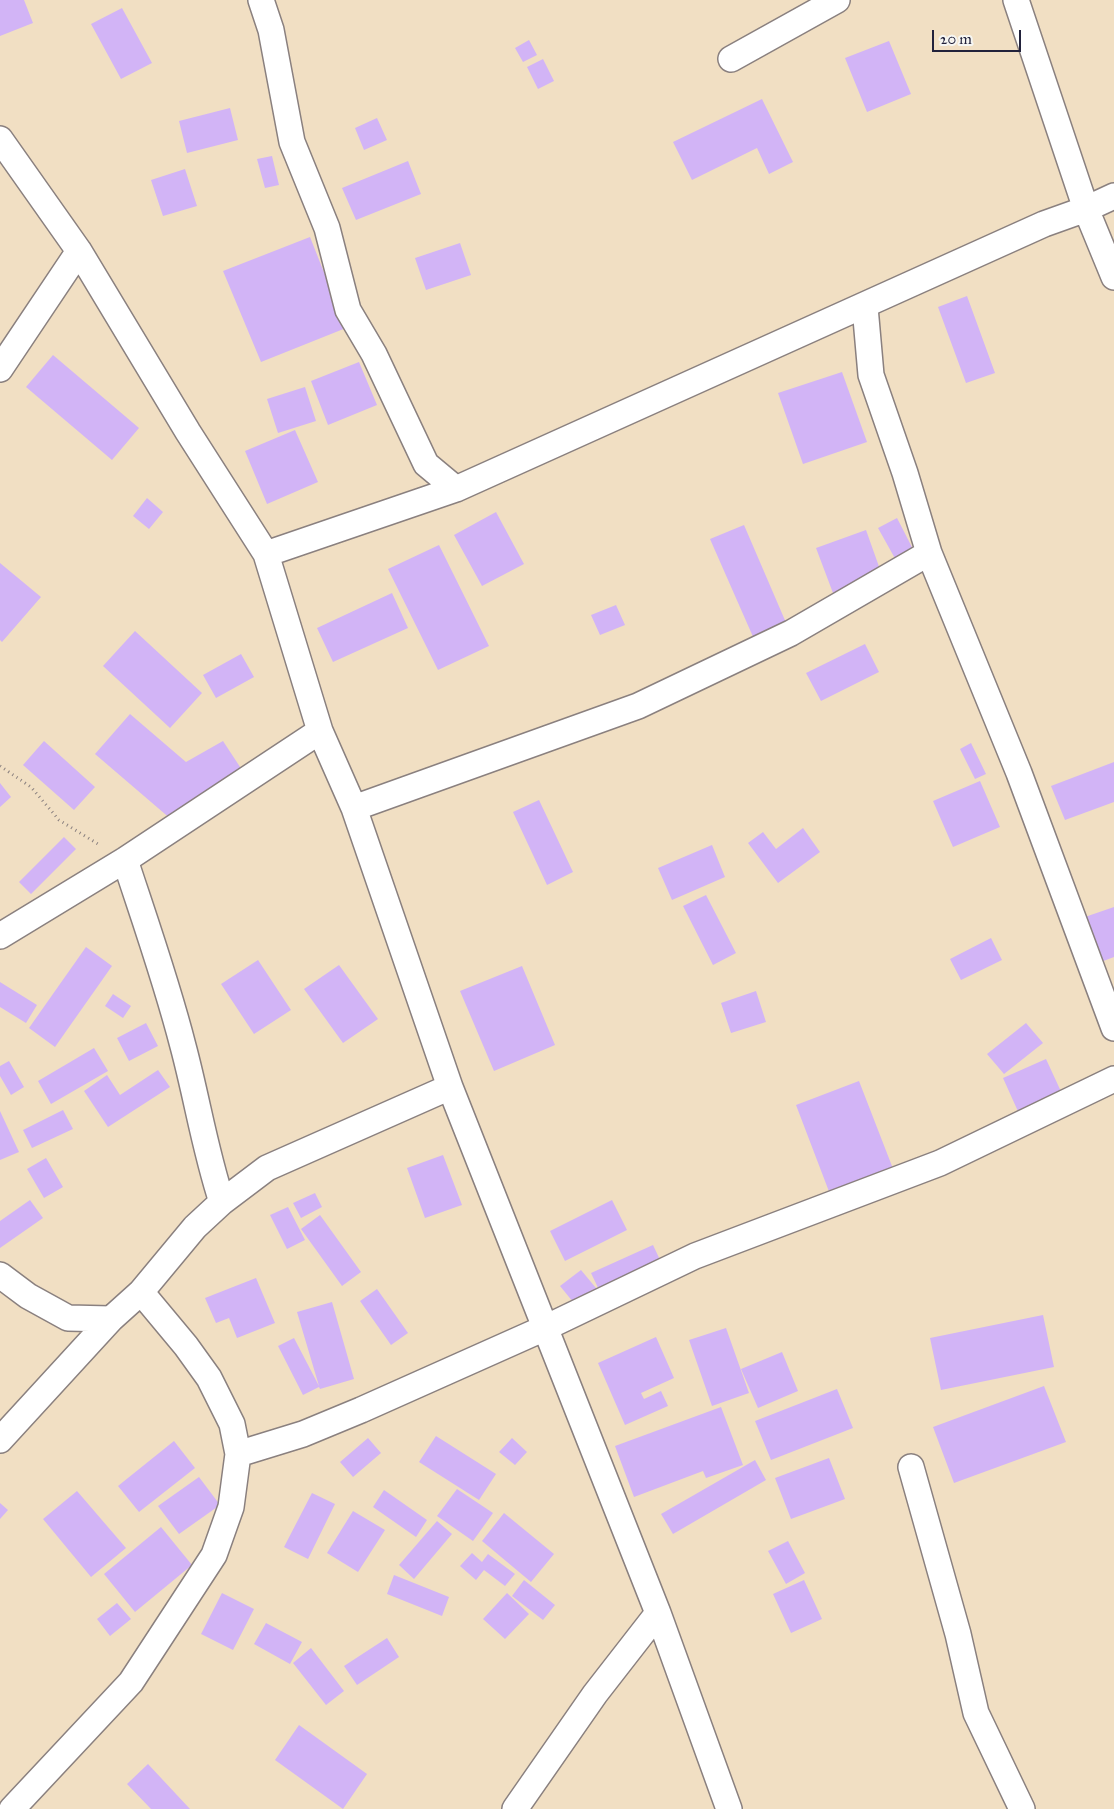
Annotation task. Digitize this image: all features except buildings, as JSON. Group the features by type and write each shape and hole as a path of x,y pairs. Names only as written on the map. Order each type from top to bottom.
{"street":[{"path":"261,0 271,30 292,142 327,228 348,310 374,354 426,464 456,490"},
{"path":"731,59 837,0"},
{"path":"1016,0 1086,209 1114,278"},
{"path":"0,140 80,251 188,432 266,554 320,732 354,808 450,1087 547,1327 658,1613 729,1809"},
{"path":"266,554 456,490 1044,224 1086,209 1114,196"},
{"path":"0,369 80,251"},
{"path":"864,307 871,375 905,473 929,553 1019,774 1114,1028"},
{"path":"354,808 638,706 791,633 929,553"},
{"path":"0,936 125,860 320,732"},
{"path":"125,860 177,1020 194,1087 212,1172 222,1202"},
{"path":"238,1454 303,1434 547,1327 695,1256 940,1163 1114,1078"},
{"path":"0,1440 112,1319 141,1292 196,1227 222,1202 268,1168 450,1087"},
{"path":"0,1275 28,1296 68,1318 112,1319"},
{"path":"12,1809 130,1682 214,1556 231,1506 238,1454 232,1424 209,1378 186,1346 141,1292"},
{"path":"911,1467 958,1634 976,1713 1022,1809"},
{"path":"515,1809 595,1694 658,1613"}],"path":[{"path":"0,766 31,788 59,820 125,860"}]}
